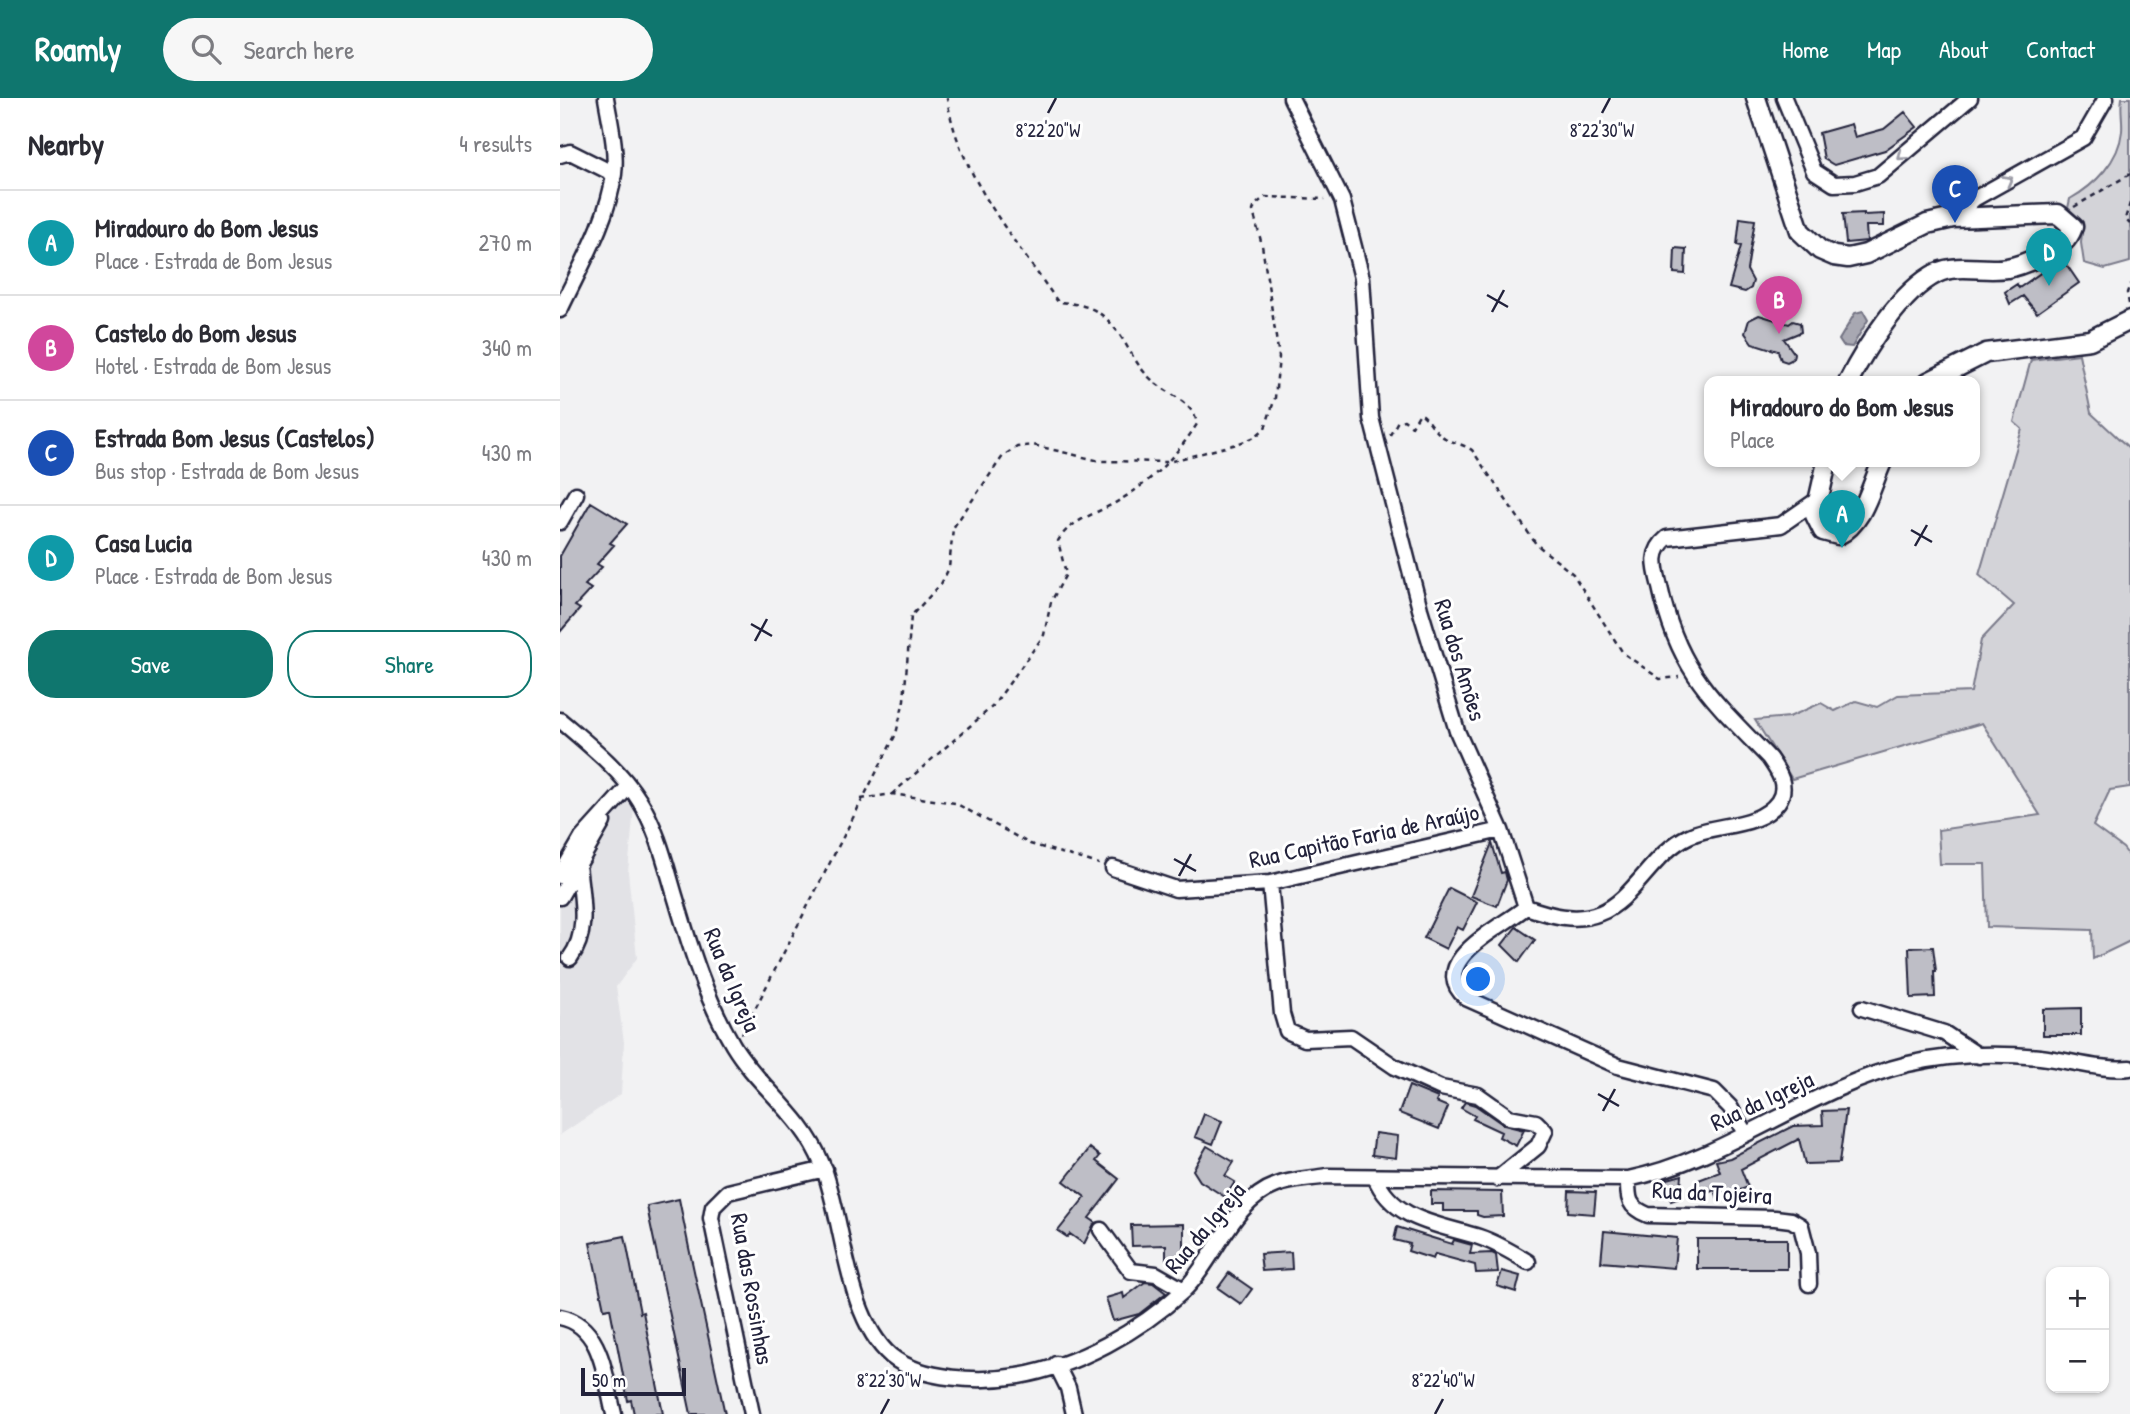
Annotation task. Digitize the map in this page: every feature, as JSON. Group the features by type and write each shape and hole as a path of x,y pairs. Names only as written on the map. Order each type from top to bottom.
{"main road":[{"path":"1756,98 1790,208 1800,230 1820,250 1848,258 1866,254 1927,224 1953,218 2058,214 2073,227 2069,238 2027,263 2007,268 1951,269 1936,273 1900,307 1876,335 1852,376"},
{"path":"1940,376 1986,353 2090,340 2130,320"},
{"path":"1826,467 1815,515 1823,531 1839,535 1850,530 1859,517 1880,467"}],"street":[{"path":"560,310 604,211 614,174 613,136 606,98"},
{"name":"Rua dos Amões","path":"1291,98 1342,200 1362,278 1371,418 1441,681 1467,759 1501,830 1526,907"},
{"path":"1784,98 1814,171 1834,184 1855,183 1878,176 1970,98"},
{"path":"1953,218 1974,199 2083,138 2106,98"},
{"path":"560,155 570,152 614,174"},
{"path":"560,523 576,494"},
{"path":"1745,1133 1730,1107 1714,1091 1618,1066 1466,998 1453,983 1454,969 1464,954 1526,907 1572,918 1603,912 1670,846 1690,835 1755,818 1770,811 1780,799 1783,787 1780,773 1689,670 1664,608 1654,556 1658,546 1667,538 1780,524 1818,500"},
{"name":"Rua da Igreja","path":"560,720 629,786 659,842 701,978 735,1048 794,1114 813,1142 825,1169 849,1269 872,1334 893,1357 926,1372 967,1378 1018,1376 1077,1358 1136,1328 1184,1290 1253,1198 1278,1185 1314,1178 1628,1179 1663,1172 1851,1084 1907,1064 1979,1056 2038,1057 2130,1068"},
{"path":"560,876 582,838 629,786"},
{"path":"560,897 614,803"},
{"name":"Rua Capitão Faria de Araújo","path":"1113,868 1176,889 1270,883 1501,830"},
{"path":"570,958 580,940 582,923 578,865"},
{"path":"1270,883 1282,1014 1287,1031 1294,1037 1306,1040 1351,1037 1395,1067 1441,1088 1478,1095 1509,1117 1536,1122 1545,1131 1538,1146 1497,1179"},
{"path":"1862,1008 1944,1033 1979,1056"},
{"name":"Rua das Rossinhas","path":"752,1414 711,1218 713,1207 728,1192 825,1169"},
{"path":"1375,1177 1388,1200 1401,1211 1419,1220 1496,1244 1528,1262"},
{"name":"Rua da Tojeira","path":"1628,1179 1628,1201 1634,1210 1648,1215 1791,1220 1801,1226 1808,1254 1809,1284"},
{"path":"1101,1230 1131,1271 1156,1274 1184,1290"},
{"path":"560,1317 572,1320 594,1339 614,1414"},
{"path":"1056,1364 1068,1388 1074,1414"}],"path":[{"path":"892,794 993,706 1035,650 1044,635 1051,602 1066,575 1058,541 1064,531 1121,500 1168,463 1197,424 1196,416 1135,362 1117,329 1097,311 1058,302 992,207 973,172 947,98"},
{"path":"2058,214 2130,174"},
{"path":"735,1048 902,717 911,616 941,584 949,568 953,528 1003,456 1017,447 1032,445 1100,461 1168,463 1255,437 1270,417 1279,357 1262,245 1253,211 1255,205 1265,197 1342,200"},
{"path":"2130,203 2125,219 2130,224"},
{"path":"2130,284 2127,293 2130,306"},
{"path":"1377,440 1392,434 1398,421 1404,420 1412,426 1420,413 1429,418 1445,438 1459,441 1472,450 1536,544 1573,574 1623,653 1660,679 1676,678 1689,670"},
{"path":"861,799 892,794 955,803 1030,844 1113,868"}],"shaded area":[{"path":"2122,98 2130,98 2130,262 2105,269 2084,263 2081,243 2083,222 2068,208 2070,199 2097,179 2116,152 2122,131"},
{"path":"1863,311 1868,320 1852,347 1843,346 1839,340 1855,313"},
{"path":"2079,354 2091,413 2130,449 2130,787 2110,790 2093,826 2123,848 2130,857 2130,941 2093,959 2092,930 1987,927 1985,864 1940,864 1938,830 2040,815 1982,723 1792,779 1755,720 1789,717 1821,703 1835,711 1856,701 1877,707 1898,695 1971,692 1981,640 2014,605 1979,575 2022,429 2014,422 2031,360"},
{"path":"616,784 634,808 628,872 637,958 616,987 624,1042 621,1094 560,1135 560,864"}],"building":[{"path":"1905,112 1917,127 1885,150 1834,165 1824,159 1819,133 1851,124 1855,137 1884,129"},
{"path":"1843,214 1884,214 1884,226 1866,226 1867,241 1846,243"},
{"path":"1740,218 1755,220 1747,270 1753,281 1751,288 1745,292 1729,288 1741,246 1737,245"},
{"path":"1675,248 1686,249 1685,274 1674,273"},
{"path":"2062,258 2079,283 2037,313 2023,296 2010,304 2005,292 2017,284 2019,288"},
{"path":"1759,315 1789,324 1793,321 1800,323 1801,332 1784,339 1794,353 1793,359 1787,362 1781,360 1778,351 1752,343 1745,333 1749,320"},
{"path":"591,502 627,524 610,543 614,545 597,564 602,567 585,585 591,589 575,606 580,609 560,632 560,556"},
{"path":"1492,843 1501,873 1505,872 1507,880 1497,906 1471,896"},
{"path":"1449,888 1477,902 1463,930 1457,927 1446,949 1424,938"},
{"path":"1516,927 1535,940 1519,962 1502,945"},
{"path":"1933,947 1935,997 1911,998 1909,948"},
{"path":"2081,1008 2081,1035 2043,1035 2043,1009"},
{"path":"1409,1086 1438,1098 1436,1102 1448,1107 1439,1129 1399,1113"},
{"path":"1465,1102 1475,1105 1504,1125 1524,1130 1516,1146 1499,1137 1501,1132 1473,1119 1475,1116 1461,1108"},
{"path":"1846,1110 1839,1163 1805,1164 1799,1139 1741,1169 1748,1187 1718,1199 1715,1190 1696,1197 1696,1181 1720,1172 1716,1161 1730,1158 1793,1126 1823,1125 1822,1111"},
{"path":"1204,1114 1222,1121 1213,1144 1195,1137"},
{"path":"1375,1133 1398,1136 1396,1158 1372,1155"},
{"path":"1207,1146 1234,1162 1225,1176 1235,1182 1225,1197 1200,1181 1193,1170"},
{"path":"1090,1148 1100,1156 1096,1161 1119,1179 1089,1218 1095,1222 1084,1244 1070,1234 1067,1237 1058,1231 1085,1197 1064,1181"},
{"path":"1682,1175 1680,1198 1671,1201 1664,1180"},
{"path":"1431,1191 1502,1192 1503,1216 1483,1217 1477,1215 1477,1211 1443,1211 1443,1204 1431,1204"},
{"path":"1569,1191 1596,1192 1594,1214 1568,1212"},
{"path":"679,1199 725,1414 691,1414 647,1206"},
{"path":"1184,1224 1184,1259 1166,1259 1166,1245 1132,1246 1131,1225"},
{"path":"1397,1227 1452,1244 1454,1240 1472,1245 1470,1254 1492,1253 1496,1255 1498,1272 1476,1273 1475,1265 1435,1254 1433,1259 1408,1251 1410,1244 1394,1240"},
{"path":"1604,1231 1677,1238 1674,1268 1601,1262"},
{"path":"625,1236 663,1414 634,1414 631,1400 628,1401 610,1308 604,1309 590,1243"},
{"path":"1697,1239 1787,1239 1787,1269 1697,1269"},
{"path":"1291,1252 1292,1269 1262,1271 1260,1254"},
{"path":"1502,1271 1520,1276 1516,1292 1497,1286"},
{"path":"1229,1273 1252,1289 1241,1304 1218,1288"},
{"path":"1145,1282 1153,1283 1166,1293 1139,1314 1113,1321 1106,1298 1123,1293 1124,1298"}],"place":[{"name":"Estrada Bom Jesus (Castelos)","path":"1955,223"},
{"name":"Casa Lucia","path":"2049,286"},
{"name":"Castelo do Bom Jesus","path":"1779,334"},
{"name":"Miradouro do Bom Jesus","path":"1842,548"}]}
